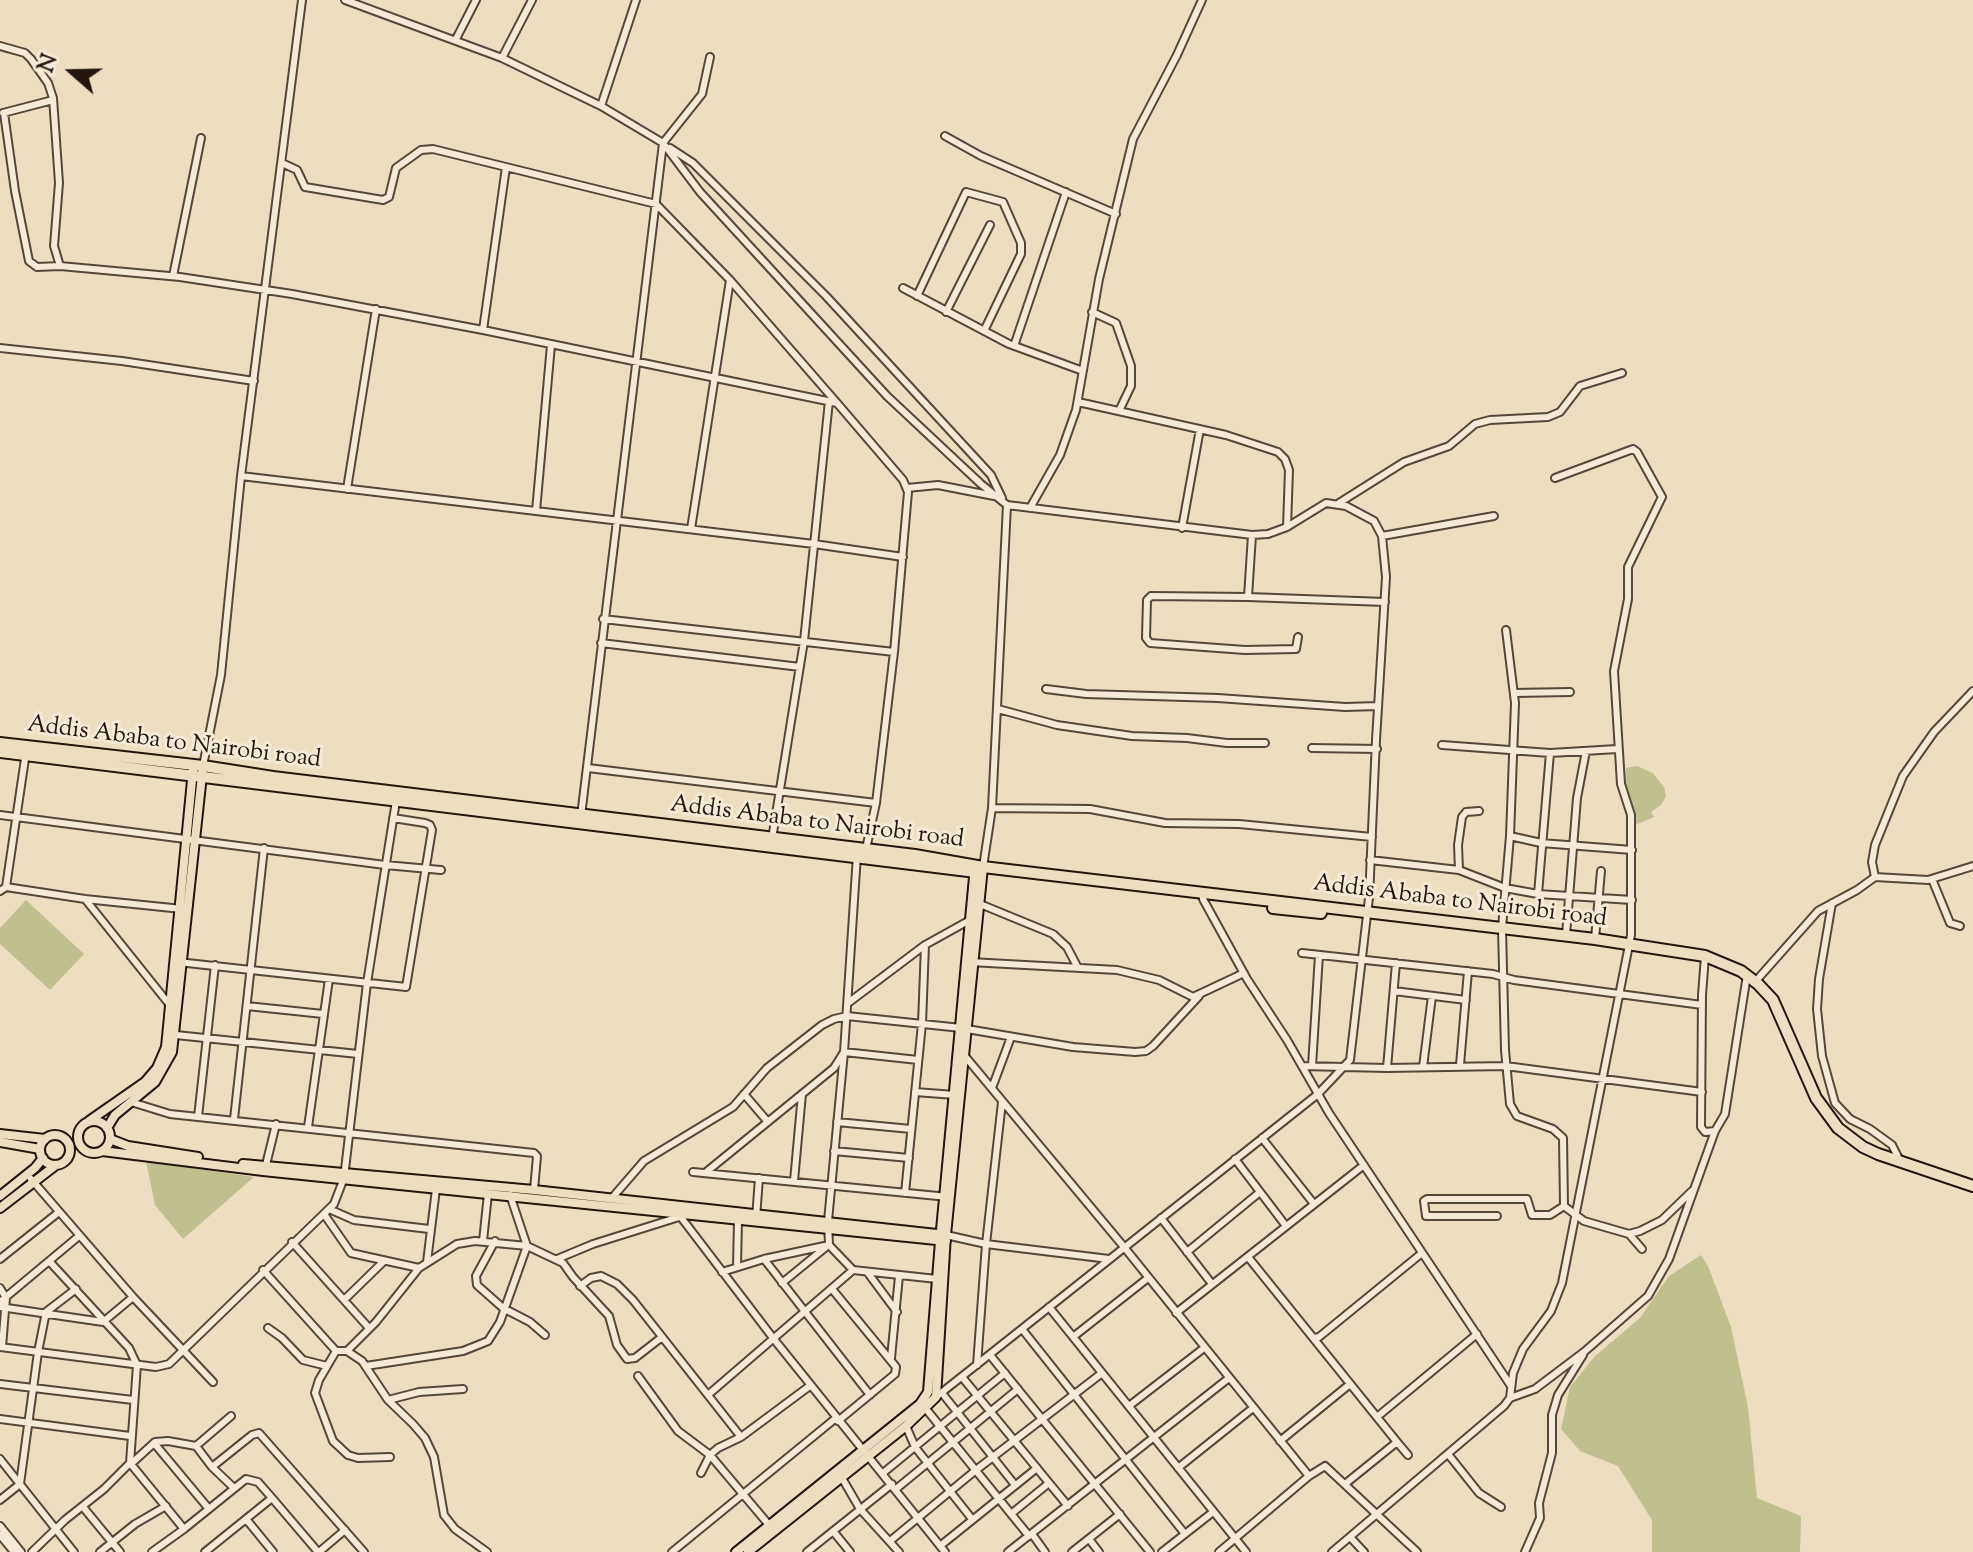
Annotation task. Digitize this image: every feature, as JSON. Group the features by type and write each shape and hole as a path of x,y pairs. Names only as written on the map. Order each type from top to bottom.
{"highway":[{"name":"Addis Ababa to Nairobi road","path":"0,743 26,750 198,771 396,801 580,819"},
{"name":"Addis Ababa to Nairobi road","path":"0,752 26,750"},
{"name":"Addis Ababa to Nairobi road","path":"198,771 273,777 772,842 866,849 979,869 1203,899 1368,915"},
{"name":"Addis Ababa to Nairobi road","path":"772,842 855,856 1503,931 1599,946 1629,946"},
{"name":"Addis Ababa to Nairobi road","path":"1503,931 1595,939 1705,956 1723,962 1751,978 1773,1000 1816,1098 1838,1128 1863,1147 1973,1186"}],"main road":[{"path":"107,1128 113,1118 162,1074 172,1039 182,909 198,771"},
{"path":"736,1552 865,1453 906,1426 939,1395 947,1197 970,962 980,904 979,869"},
{"path":"970,962 970,920 979,869"},
{"path":"2,1134 45,1139 59,1136 108,1110 151,1075 172,1039 169,1004 177,962"},
{"path":"958,1096 964,1028"},
{"path":"91,1153 78,1141 80,1130 86,1123 100,1122 107,1128 110,1139 102,1151"},
{"path":"2,1134 42,1154 46,1162 61,1162"},
{"path":"59,1136 64,1138 69,1149 61,1162"},
{"path":"0,1208 30,1178 42,1154 45,1139"},
{"path":"110,1139 128,1146 265,1169"},
{"path":"0,1196 61,1162 102,1151 265,1169 612,1198 756,1218 945,1238"},
{"path":"344,1175 436,1189 678,1215 738,1220 756,1218"},
{"path":"748,1552 842,1478 920,1404 928,1392 937,1279 945,1238"}],"street":[{"path":"198,771 221,675 241,476 302,0"},
{"path":"345,0 502,58 601,106 693,163 826,296 991,475 1002,501 998,709 992,808 979,869"},
{"path":"456,39 476,0"},
{"path":"502,58 532,0"},
{"path":"601,106 636,0"},
{"path":"1030,508 1060,455 1078,402 1092,312 1133,139 1202,0"},
{"path":"0,46 25,53 31,59 48,83 53,100 59,183 54,246 60,266"},
{"path":"580,819 635,360 665,144 702,94 710,57"},
{"path":"53,100 2,114 29,261 37,267 60,266 173,276 376,309 833,402"},
{"path":"945,136 981,156 1116,214"},
{"path":"173,276 201,138"},
{"path":"665,144 700,192 877,385 1002,501"},
{"path":"282,163 297,170 305,187 383,200 389,197 396,168 421,150 433,149 656,204 730,280 907,488 894,652 876,803 866,849 855,856 848,1003 828,1245 853,1270 937,1279"},
{"path":"483,330 506,167"},
{"path":"917,296 966,192 1003,202 1021,243 1021,254 984,331"},
{"path":"1014,346 1066,192"},
{"path":"946,312 990,225"},
{"path":"691,529 730,280"},
{"path":"903,288 1014,346 1083,371"},
{"path":"347,489 376,309"},
{"path":"1092,312 1116,323 1131,366 1131,386 1119,411"},
{"path":"536,511 551,345"},
{"path":"0,348 122,361 254,381"},
{"path":"907,488 938,485 1030,508 1182,528 1268,534 1287,527 1320,505 1339,503 1404,462 1449,446 1475,424 1490,420 1548,417 1560,412 1580,386 1622,373"},
{"path":"772,842 804,641 833,402"},
{"path":"1078,402 1200,429 1278,452 1285,459 1290,482 1287,527"},
{"path":"1182,528 1200,429"},
{"path":"1510,1398 1513,1373 1523,1349 1551,1311 1562,1283 1629,946 1631,815 1621,784 1613,679 1628,599 1628,567 1662,497 1633,449 1555,478"},
{"path":"241,476 903,557"},
{"path":"1015,1485 939,1395 1318,1094 1350,1060 1368,915 1386,555 1382,536 1374,521 1339,503"},
{"path":"1382,536 1494,516"},
{"path":"1248,597 1252,535"},
{"path":"1298,637 1296,649 1245,650 1147,641 1147,600 1151,596 1385,602"},
{"path":"603,619 894,652"},
{"path":"1506,630 1514,693 1510,836 1503,931 1506,1066 1512,1110 1517,1116 1553,1129 1563,1138 1564,1206 1575,1217 1629,1234 1642,1249"},
{"path":"601,643 800,667"},
{"path":"1046,689 1086,694 1218,698 1336,707 1378,706"},
{"path":"1875,877 1872,862 1875,845 1903,776 1934,732 1973,691"},
{"path":"1514,693 1570,692"},
{"path":"998,709 1057,725 1132,736 1265,743"},
{"path":"1442,745 1550,753 1617,749"},
{"path":"1312,748 1377,749"},
{"path":"26,750 3,889 182,909"},
{"path":"1566,935 1577,798 1586,751"},
{"path":"1538,894 1550,753"},
{"path":"588,768 876,803"},
{"path":"0,1288 3,1304 1,1347 163,1366 169,1364 181,1349 326,1212 338,1196 344,1175 367,983 396,801"},
{"path":"992,808 1090,809 1165,823 1239,824 1372,837"},
{"path":"1459,870 1458,845 1462,817 1466,812 1479,811"},
{"path":"0,815 441,870"},
{"path":"177,962 402,988 408,984 432,830 430,825 393,818"},
{"path":"1510,836 1541,843 1632,850"},
{"path":"234,1119 264,848"},
{"path":"1370,860 1459,870 1505,888 1538,894 1632,900"},
{"path":"1332,1552 1510,1398 1535,1389 1584,1352 1648,1296 1669,1259 1715,1131 1725,1114 1730,1097 1730,1071 1751,978 1818,911 1875,877 1932,879 1973,866"},
{"path":"1595,939 1601,871"},
{"path":"1932,879 1950,923 1960,926"},
{"path":"85,899 169,1004"},
{"path":"1203,899 1318,1094 1512,1387"},
{"path":"1832,903 1817,1009 1822,1056 1841,1113 1892,1145 1901,1163"},
{"path":"980,904 1053,934 1067,947 1078,968"},
{"path":"848,1003 925,945 970,920"},
{"path":"905,1193 922,1024 925,945"},
{"path":"1302,953 1468,971 1702,1005"},
{"path":"1312,1066 1319,955"},
{"path":"1705,956 1702,1005 1703,1130 1715,1131"},
{"path":"970,962 1117,970 1151,977 1187,996 1199,996"},
{"path":"1387,1068 1396,963"},
{"path":"198,1117 215,965"},
{"path":"1460,1065 1468,971"},
{"path":"612,1198 644,1161 733,1107 767,1068 822,1025 847,1016 964,1028 1073,1047 1146,1051 1199,996 1244,973"},
{"path":"308,1127 329,979"},
{"path":"1394,991 1466,1000"},
{"path":"1423,1067 1432,996"},
{"path":"247,1006 323,1014"},
{"path":"992,1088 1011,1037"},
{"path":"172,1039 243,1041 358,1054"},
{"path":"844,1052 918,1060"},
{"path":"705,1173 834,1068 844,1052"},
{"path":"964,1055 1309,1476"},
{"path":"1302,1066 1506,1066 1702,1092"},
{"path":"915,1092 958,1096"},
{"path":"744,1094 768,1122"},
{"path":"794,1181 802,1094"},
{"path":"977,1365 986,1244 1003,1100"},
{"path":"131,1102 156,1112 534,1153 537,1156 534,1190"},
{"path":"837,1122 911,1129"},
{"path":"265,1169 276,1124"},
{"path":"1262,1138 1314,1204"},
{"path":"834,1151 909,1158"},
{"path":"1235,1159 1286,1226"},
{"path":"1176,1313 1364,1165"},
{"path":"693,1172 947,1197"},
{"path":"30,1178 133,1297 213,1382"},
{"path":"756,1218 759,1178"},
{"path":"427,1262 436,1189"},
{"path":"1629,1234 1662,1220 1692,1191"},
{"path":"1187,1252 1260,1192"},
{"path":"483,1241 488,1194"},
{"path":"366,1366 480,1346 488,1341 496,1329 527,1246 510,1195"},
{"path":"1497,1216 1426,1216 1424,1201 1527,1199 1532,1215 1550,1215 1564,1206"},
{"path":"0,1259 59,1212"},
{"path":"326,1212 354,1220 429,1229"},
{"path":"326,1212 351,1253 419,1268"},
{"path":"557,1259 678,1215 943,1549 972,1519 1037,1468"},
{"path":"1161,1218 1212,1284"},
{"path":"737,1267 738,1220"},
{"path":"3,1304 79,1236"},
{"path":"945,1238 1109,1259"},
{"path":"347,1351 419,1268 457,1244 483,1241 527,1246 563,1263 609,1316 617,1345 627,1359 635,1358 662,1337"},
{"path":"495,1241 475,1280 477,1285 503,1308 530,1322 545,1335"},
{"path":"292,1242 369,1328"},
{"path":"722,1272 828,1245"},
{"path":"782,1283 828,1245"},
{"path":"1314,1338 1422,1253"},
{"path":"1248,1257 1408,1455"},
{"path":"764,1259 870,1395"},
{"path":"344,1300 385,1261"},
{"path":"50,1262 129,1348 137,1365 130,1436 131,1463 184,1529"},
{"path":"263,1270 336,1351 354,1353 388,1400 413,1424 434,1457 444,1515 455,1529 487,1552"},
{"path":"709,1394 853,1270"},
{"path":"867,1272 897,1312"},
{"path":"580,1286 591,1278 601,1276 611,1280 633,1300 741,1437"},
{"path":"891,1358 899,1276"},
{"path":"1073,1337 1148,1278"},
{"path":"0,1500 20,1484 46,1312 76,1289"},
{"path":"673,1552 895,1374 896,1367 891,1358 832,1289"},
{"path":"3,1304 103,1322 133,1297"},
{"path":"1049,1307 1246,1552"},
{"path":"268,1328 303,1360 327,1366"},
{"path":"1022,1329 1185,1534"},
{"path":"1377,1417 1477,1334"},
{"path":"1129,1406 1204,1348"},
{"path":"336,1351 315,1393 333,1441 348,1455 358,1458 390,1457"},
{"path":"1525,1552 1540,1518 1539,1503 1552,1453 1552,1415 1558,1395 1584,1352"},
{"path":"990,1355 1150,1552"},
{"path":"883,1473 1005,1373"},
{"path":"890,1541 1102,1373"},
{"path":"638,1376 678,1431 710,1455 769,1525"},
{"path":"962,1377 1068,1506"},
{"path":"1008,1552 1229,1378"},
{"path":"0,1384 133,1400"},
{"path":"1280,1441 1350,1384"},
{"path":"701,1473 710,1455 718,1448 741,1437 811,1385"},
{"path":"388,1400 419,1392 463,1389"},
{"path":"807,1552 1018,1389"},
{"path":"1178,1468 1253,1408"},
{"path":"926,1409 1045,1552"},
{"path":"196,1446 231,1416"},
{"path":"0,1419 130,1436"},
{"path":"906,1426 915,1447 972,1519"},
{"path":"212,1467 252,1435 259,1433 364,1552"},
{"path":"32,1552 154,1443 168,1441 196,1446 234,1488"},
{"path":"1345,1484 1397,1442"},
{"path":"154,1443 209,1509"},
{"path":"1448,1454 1483,1498 1501,1507"},
{"path":"0,1459 74,1552"},
{"path":"1219,1552 1325,1466 1417,1552"},
{"path":"842,1478 860,1509 899,1552"},
{"path":"152,1552 234,1488 251,1479 263,1485 318,1552 345,1530"},
{"path":"1011,1514 1049,1483"},
{"path":"205,1552 272,1498"},
{"path":"100,1552 135,1524 166,1506"},
{"path":"83,1507 120,1552"},
{"path":"1162,1552 1213,1512"},
{"path":"1072,1552 1120,1514"},
{"path":"246,1519 268,1550"},
{"path":"0,1526 21,1552"},
{"path":"833,1531 850,1552"},
{"path":"0,1535 14,1552"},
{"path":"1350,1537 1364,1552"},
{"path":"1089,1539 1099,1552"}],"shaded area":[{"path":"1637,766 1653,773 1664,787 1666,796 1661,805 1651,812 1654,817 1635,825 1635,811 1625,788 1626,768"},
{"path":"26,900 84,954 50,990 0,944 0,928"},
{"path":"146,1161 254,1177 183,1239 155,1205"},
{"path":"1701,1255 1731,1327 1748,1407 1757,1498 1801,1516 1800,1552 1652,1552 1652,1520 1618,1466 1580,1451 1561,1429 1570,1387 1595,1356 1640,1318 1669,1276"}]}
